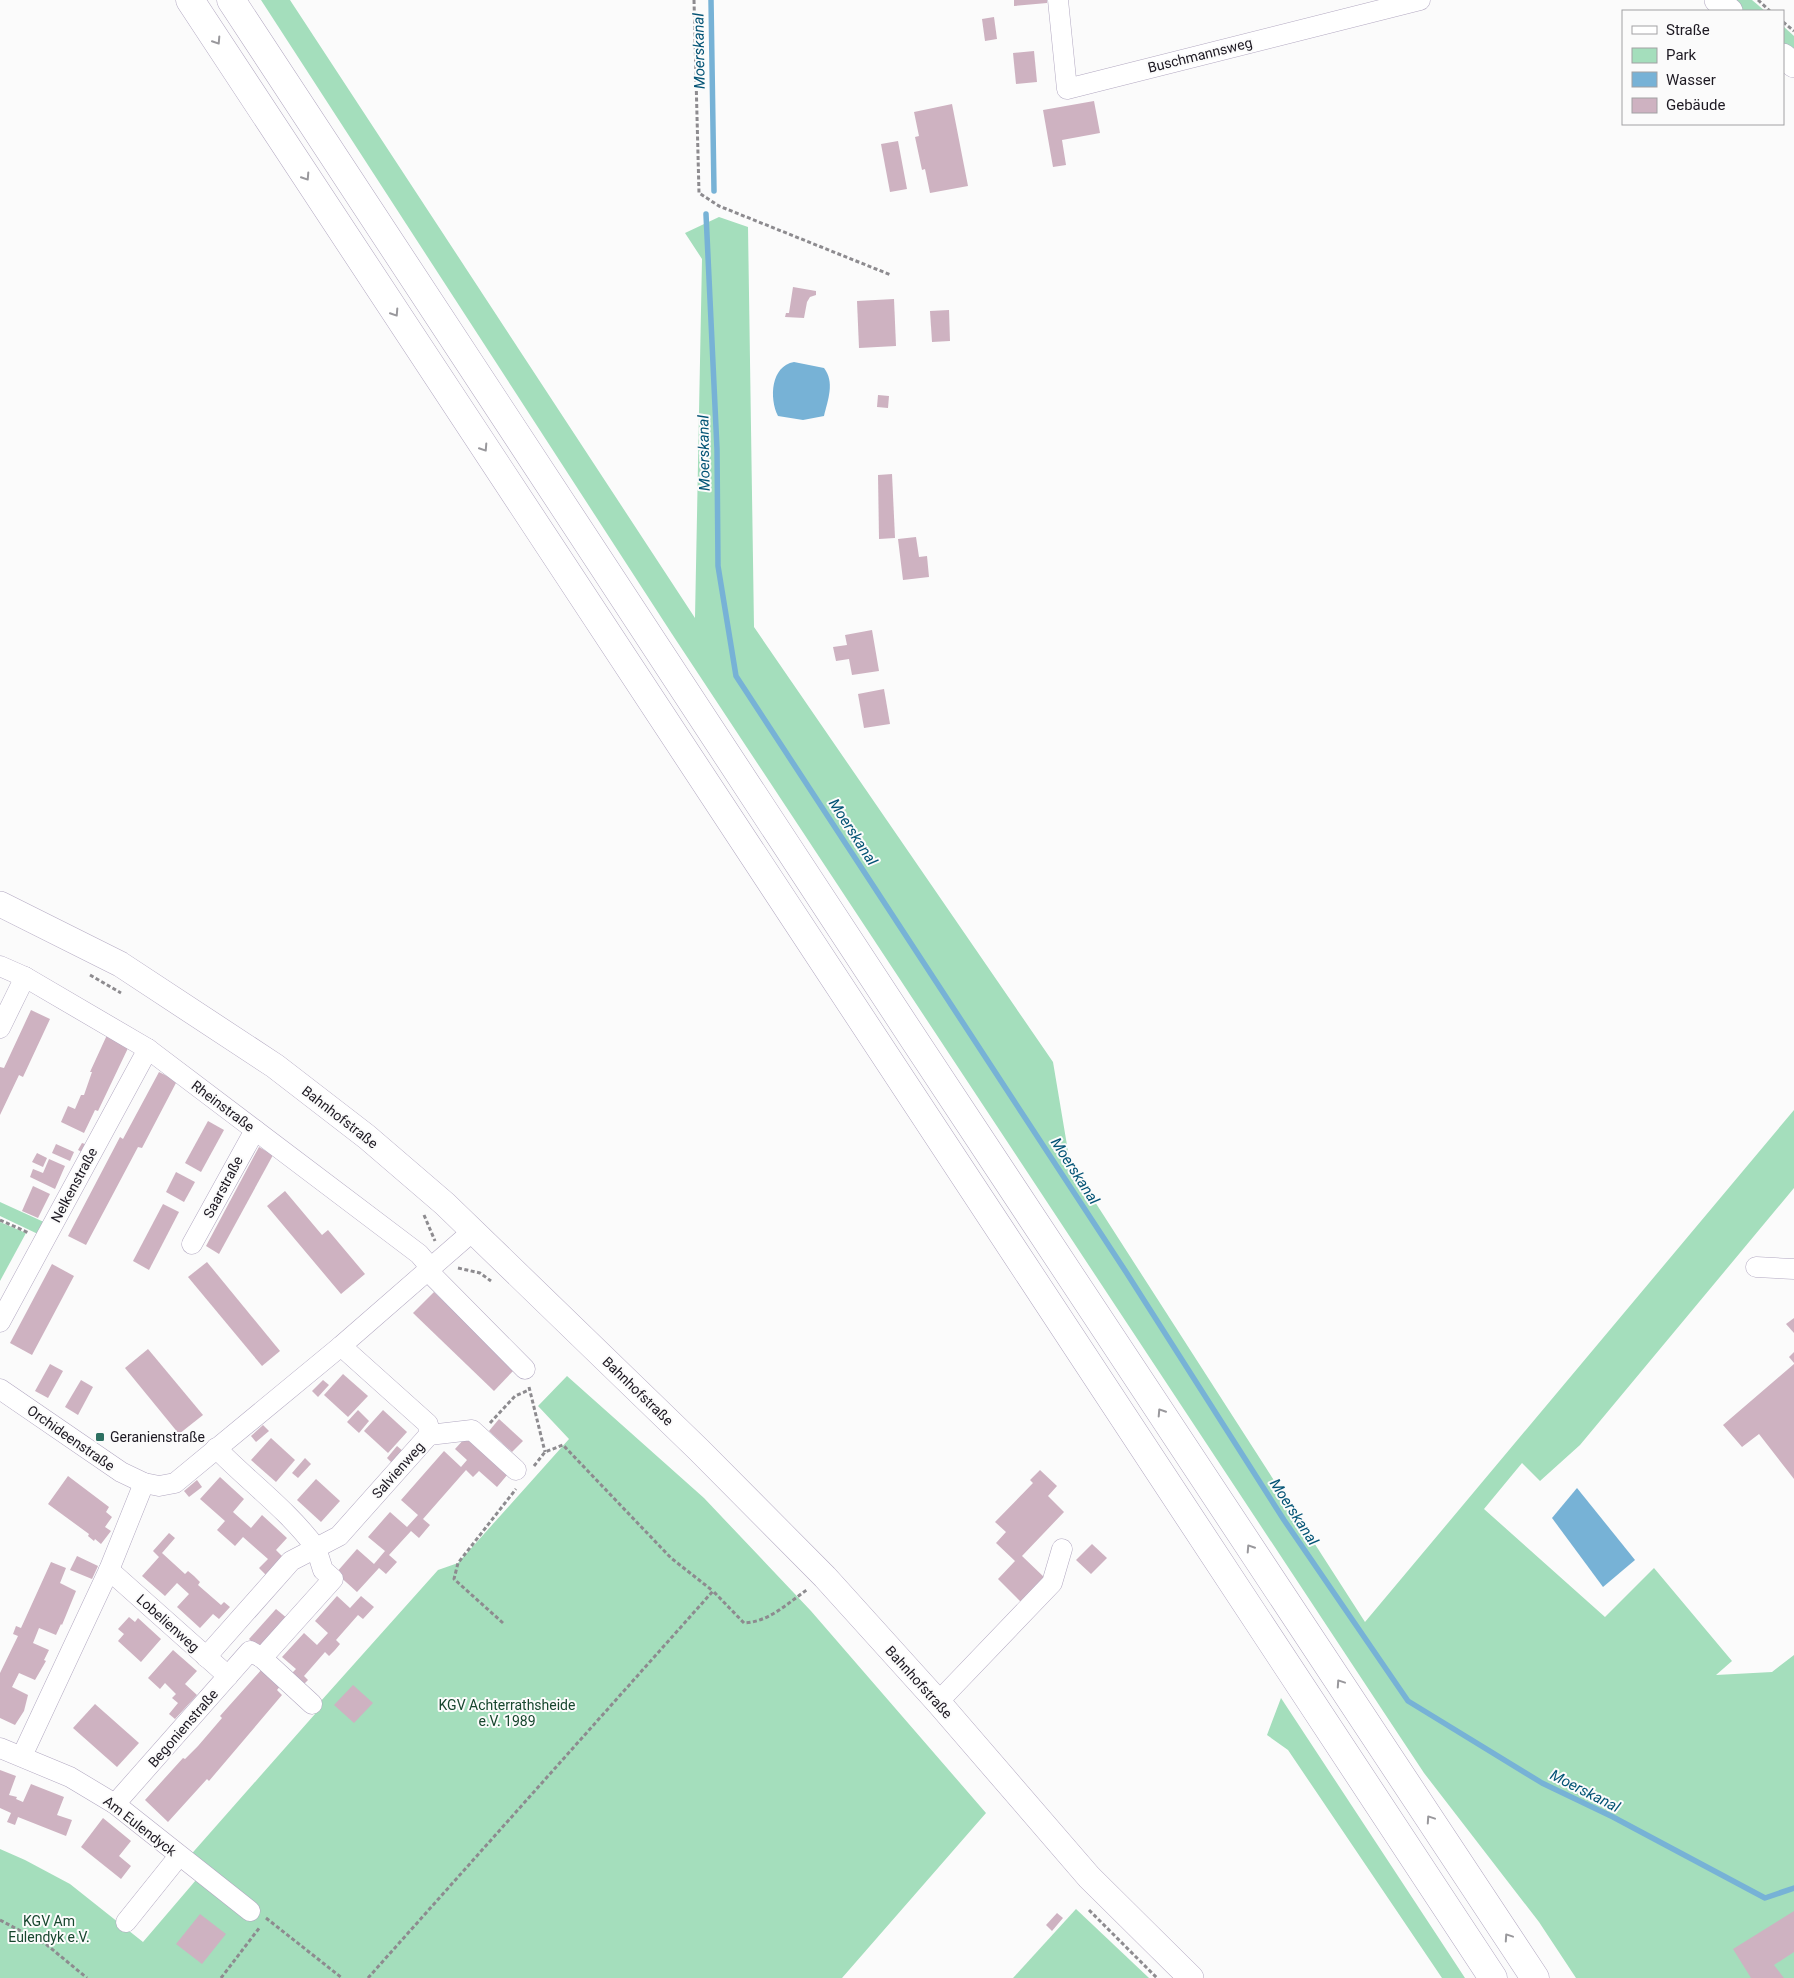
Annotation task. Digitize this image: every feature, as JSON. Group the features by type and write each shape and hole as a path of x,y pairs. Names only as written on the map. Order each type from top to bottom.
{"highway":[{"path":"190,0 1230,1582 1493,1978"},
{"path":"231,0 917,1044 1535,1978"}],"main road":[{"path":"1717,0 1729,10"},
{"path":"1784,57 1794,66"},
{"name":"Bahnhofstraße","path":"0,904 120,964 275,1066 367,1137 473,1231 699,1450 815,1588 938,1702 1089,1877 1191,1978"}],"street":[{"name":"Buschmannsweg","path":"1058,0 1067,89 1420,0"},
{"name":"Rheinstraße","path":"0,966 26,976 148,1049 419,1254 434,1266 525,1369"},
{"path":"0,1028 26,976"},
{"name":"Nelkenstraße","path":"0,1322 148,1049"},
{"name":"Saarstraße","path":"192,1244 254,1130"},
{"path":"22,1756 109,1570 144,1483 158,1486 175,1482 341,1346 473,1231"},
{"path":"1756,1267 1794,1268"},
{"name":"Salvienweg","path":"206,1657 291,1561 340,1536 430,1436 428,1424 341,1346"},
{"name":"Orchideenstraße","path":"2,1396 121,1472 144,1483"},
{"path":"430,1436 472,1430 524,1473"},
{"path":"216,1448 236,1469 300,1526 316,1548 323,1570 332,1579 256,1655"},
{"path":"938,1702 1052,1583 1062,1549"},
{"name":"Lobelienweg","path":"109,1570 228,1676"},
{"path":"228,1632 312,1704"},
{"name":"Begonienstraße","path":"116,1804 228,1676 256,1655"},
{"name":"Am Eulendyck","path":"0,1748 70,1777 116,1804 178,1856 258,1915"},
{"path":"126,1922 178,1856"}],"path":[{"path":"694,0 700,193 719,206 891,275"},
{"path":"1758,0 1769,10"},
{"path":"1784,23 1794,31"},
{"path":"89,974 124,994"},
{"path":"424,1214 437,1245 434,1266 480,1273 498,1285"},
{"path":"0,1220 44,1240"},
{"path":"525,1369 545,1452"},
{"path":"478,1435 515,1396 529,1390"},
{"path":"503,1623 454,1579 458,1563 524,1473 545,1452 563,1445 670,1558 713,1591 744,1623 755,1623 770,1616 815,1588"},
{"path":"800,1583 815,1588"},
{"path":"368,1978 713,1591"},
{"path":"1088,1908 1157,1978"},
{"path":"221,1978 258,1915 342,1978"},
{"path":"0,1920 47,1945 86,1978"}],"green space":[{"path":"261,0 290,0 695,618 702,259 685,233 719,217 748,227 754,627 1053,1062 1070,1163 1365,1622 1794,1110 1794,1188 1580,1445 1540,1481 1522,1463 1484,1509 1605,1617 1654,1568 1732,1661 1716,1675 1772,1672 1794,1655 1794,1978 1576,1978 1539,1922 1424,1773 672,634"},
{"path":"1730,0 1752,0 1764,10 1741,10"},
{"path":"1784,27 1794,36 1794,56 1784,47"},
{"path":"0,1202 46,1223 40,1235 0,1216"},
{"path":"0,1222 26,1233 0,1281"},
{"path":"567,1376 704,1498 811,1611 986,1813 842,1978 0,1978 0,1849 70,1884 143,1942 196,1880 180,1867 315,1714 312,1711 438,1570 458,1563 569,1439 538,1406"},
{"path":"1281,1698 1465,1978 1442,1978 1288,1750 1267,1735"},
{"path":"1076,1909 1149,1978 1013,1978"}],"water":[{"path":"794,362 824,368 827,373 830,391 824,416 803,420 778,416 773,401 776,376 786,365"},
{"path":"1577,1488 1635,1560 1603,1587 1552,1518"}],"building":[{"path":"1014,0 1047,0 1047,3 1014,6"},
{"path":"994,17 997,39 985,41 982,19"},
{"path":"1034,51 1037,82 1016,84 1013,53"},
{"path":"1094,101 1100,133 1062,140 1066,165 1053,167 1043,110"},
{"path":"952,104 968,186 930,193 925,169 922,170 915,137 919,136 914,112"},
{"path":"898,141 907,189 890,192 881,144"},
{"path":"793,287 816,291 816,295 810,297 807,302 804,318 785,317 786,313 789,313"},
{"path":"894,299 896,346 859,348 857,301"},
{"path":"949,310 950,341 932,342 930,311"},
{"path":"878,395 889,396 888,408 877,407"},
{"path":"892,474 895,538 879,539 878,475"},
{"path":"916,537 919,557 927,556 929,577 903,580 898,539"},
{"path":"872,630 879,671 852,675 849,659 836,661 833,647 847,645 845,635"},
{"path":"884,689 890,724 864,728 858,694"},
{"path":"31,1010 50,1019 23,1077 19,1075 0,1115 0,1067 4,1068"},
{"path":"107,1035 129,1046 98,1111 95,1110 84,1133 61,1122 68,1106 75,1109 81,1095 84,1095 92,1072 90,1072"},
{"path":"159,1072 177,1081 142,1148 138,1147 86,1245 68,1236 120,1137 123,1139"},
{"path":"208,1121 224,1130 201,1172 185,1163"},
{"path":"82,1143 88,1145 84,1153 78,1150"},
{"path":"56,1144 74,1152 70,1161 52,1153"},
{"path":"259,1147 273,1155 219,1254 206,1246"},
{"path":"37,1153 47,1158 43,1167 32,1162"},
{"path":"49,1159 65,1166 55,1189 30,1177 33,1169 43,1173"},
{"path":"176,1172 195,1182 184,1202 166,1192"},
{"path":"33,1186 50,1194 38,1218 22,1211"},
{"path":"285,1191 322,1235 328,1230 365,1274 341,1294 267,1206"},
{"path":"163,1204 179,1212 149,1270 133,1261"},
{"path":"207,1262 280,1351 262,1366 188,1277"},
{"path":"52,1264 74,1276 32,1355 10,1343"},
{"path":"434,1292 514,1370 494,1391 413,1313"},
{"path":"1794,1318 1794,1333 1786,1324"},
{"path":"148,1349 203,1415 179,1434 125,1368"},
{"path":"1794,1352 1794,1363 1789,1357"},
{"path":"50,1364 63,1371 48,1398 35,1391"},
{"path":"1794,1364 1794,1479 1759,1434 1742,1447 1723,1425"},
{"path":"343,1374 368,1396 348,1417 324,1395"},
{"path":"81,1380 93,1387 78,1415 65,1407"},
{"path":"323,1380 329,1385 318,1397 312,1391"},
{"path":"358,1410 369,1421 359,1433 347,1422"},
{"path":"383,1410 407,1432 388,1453 364,1431"},
{"path":"499,1419 523,1441 512,1452 489,1431"},
{"path":"263,1425 269,1431 256,1442 251,1436"},
{"path":"466,1437 508,1474 497,1487 479,1471 473,1477 466,1470 423,1519 430,1525 419,1538 411,1531 389,1555 397,1562 386,1574 379,1568 357,1592 336,1573 357,1549 374,1564 385,1551 368,1537 390,1512 407,1527 418,1515 401,1500 444,1451 461,1467 467,1460 455,1449"},
{"path":"271,1438 295,1460 276,1482 251,1460"},
{"path":"397,1446 404,1452 393,1464 387,1458"},
{"path":"305,1458 311,1464 298,1478 292,1473"},
{"path":"1040,1470 1057,1486 1048,1496 1064,1512 1022,1556 1045,1578 1021,1602 998,1579 1015,1561 996,1543 1006,1532 995,1522 1033,1483 1030,1480"},
{"path":"68,1476 109,1507 106,1512 112,1517 105,1527 111,1531 101,1544 95,1539 94,1541 88,1536 89,1534 48,1504"},
{"path":"220,1477 244,1499 233,1512 251,1528 262,1515 287,1538 276,1550 285,1559 268,1577 259,1568 268,1559 243,1537 235,1546 217,1530 225,1521 200,1499"},
{"path":"316,1479 340,1501 321,1522 297,1500"},
{"path":"197,1480 202,1487 189,1497 184,1491"},
{"path":"169,1533 175,1538 162,1553 185,1574 188,1571 194,1576 200,1582 198,1585 221,1605 224,1602 230,1607 219,1619 213,1614 200,1628 177,1607 189,1594 177,1583 165,1596 142,1576 159,1557 153,1551"},
{"path":"1092,1544 1107,1558 1091,1574 1076,1560"},
{"path":"77,1556 98,1566 92,1579 70,1570"},
{"path":"51,1562 66,1568 60,1583 76,1591 56,1635 39,1628 33,1643 49,1650 44,1660 46,1661 35,1680 19,1673 12,1687 28,1695 24,1711 15,1725 0,1718 0,1673 18,1636 13,1634 16,1626 21,1628"},
{"path":"337,1596 350,1608 361,1596 374,1607 363,1619 358,1615 336,1640 340,1644 335,1650 329,1656 325,1652 304,1676 308,1680 302,1686 290,1675 296,1669 282,1657 304,1633 317,1645 328,1633 315,1621"},
{"path":"276,1609 288,1619 261,1650 249,1639"},
{"path":"129,1617 135,1622 138,1618 161,1639 141,1662 118,1641 124,1634 118,1629"},
{"path":"173,1650 197,1671 185,1684 197,1695 175,1719 169,1714 178,1703 172,1698 176,1694 165,1683 160,1689 148,1678"},
{"path":"263,1668 282,1684 277,1690 282,1695 209,1781 207,1779 168,1822 145,1800 183,1758 185,1759 198,1746 222,1718 220,1716"},
{"path":"353,1685 373,1703 354,1723 334,1705"},
{"path":"95,1704 139,1743 117,1767 73,1728"},
{"path":"0,1770 16,1776 9,1795 17,1797 16,1799 23,1802 31,1784 64,1797 57,1815 72,1820 66,1836 18,1817 15,1825 7,1822 11,1813 0,1808"},
{"path":"103,1818 131,1841 119,1856 131,1866 121,1879 81,1847"},
{"path":"1794,1911 1794,1952 1774,1965 1784,1978 1751,1978 1733,1949"},
{"path":"1057,1913 1063,1918 1052,1931 1046,1925"},
{"path":"200,1914 226,1934 202,1964 176,1944"}],"waterway":[{"name":"Moerskanal","path":"711,0 714,191"},
{"name":"Moerskanal","path":"706,214 717,449 718,566 736,676 1126,1272 1284,1520 1408,1701 1542,1783 1613,1817 1765,1898 1794,1888"}],"place":[{"name":"Geranienstraße","path":"100,1437"}],"park label":[{"name":"KGV Achterrathsheide e.V. 1989","path":"507,1714"},
{"name":"KGV Am Eulendyk e.V.","path":"49,1929"}]}
